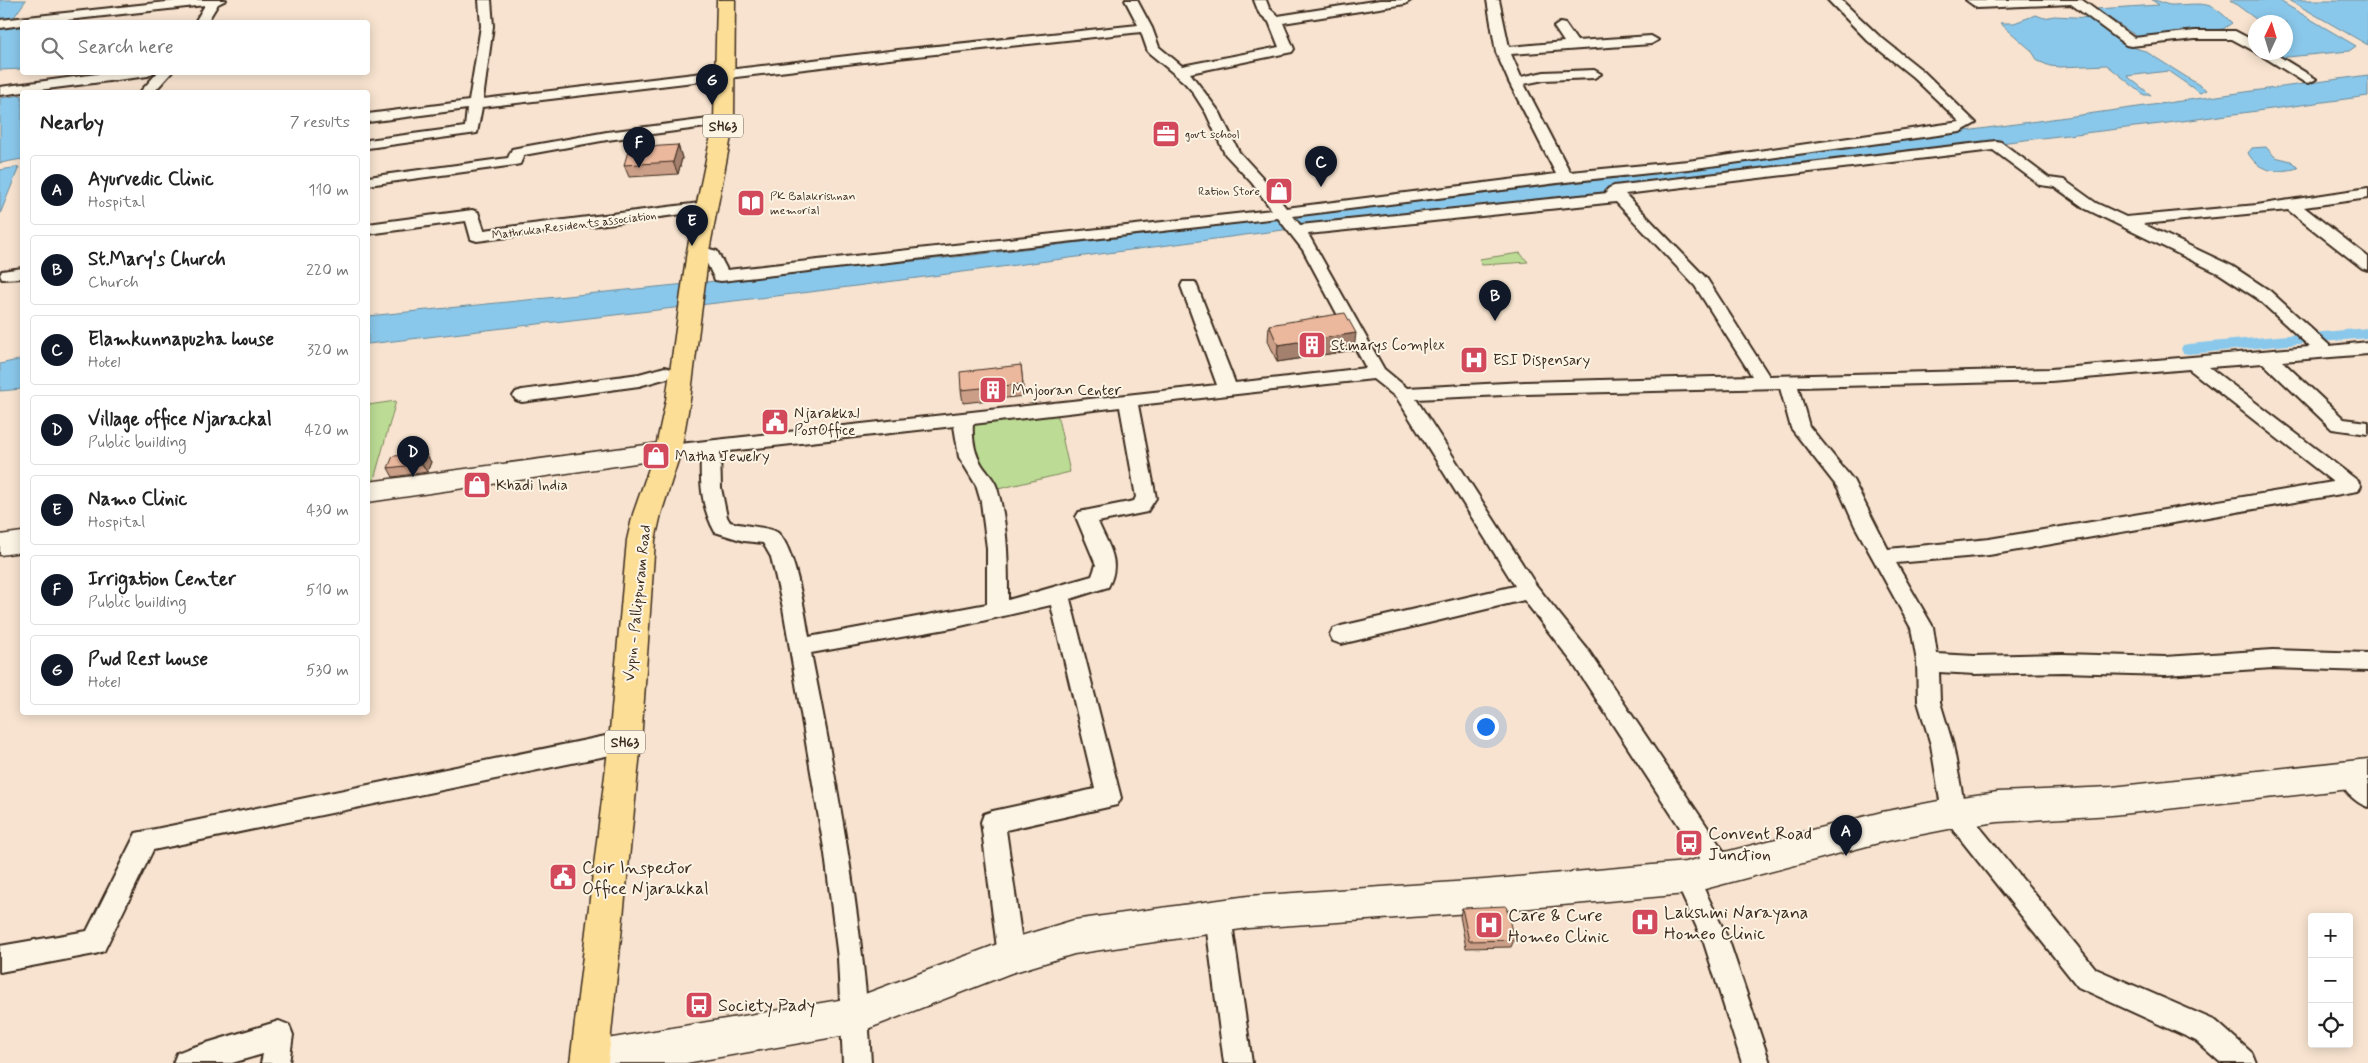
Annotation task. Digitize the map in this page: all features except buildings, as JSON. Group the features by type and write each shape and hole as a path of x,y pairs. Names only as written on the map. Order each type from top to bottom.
{"main road":[{"name":"Vypin - Pallippuram Road","path":"589,1062 604,943 625,742 641,540 647,514 668,451 698,250 724,121 726,0"}],"street":[{"path":"33,20 220,0"},
{"path":"370,144 472,130 487,26 485,0"},
{"path":"1131,0 1146,28 1153,49 1198,89 1213,113 1232,154 1283,213 1310,250"},
{"path":"1179,71 1287,49 1275,20 1263,10 1260,0"},
{"path":"1275,20 1387,1 1404,0"},
{"path":"1493,0 1503,51 1516,82 1565,177"},
{"path":"698,250 711,254 721,276 1283,213 1565,177 1688,165 1960,128 1969,123 1918,74 1872,38 1834,0"},
{"path":"1972,0 1977,4 2074,0 2131,42 2195,35 2235,35 2248,43"},
{"path":"202,20 214,1"},
{"path":"66,16 70,3"},
{"path":"0,24 20,22"},
{"path":"370,118 725,74 1146,28"},
{"path":"1560,28 1571,42 1570,45"},
{"path":"1503,51 1652,40"},
{"path":"2276,60 2309,79"},
{"path":"1516,82 1544,76 1594,74"},
{"path":"0,91 125,75"},
{"path":"149,90 163,75"},
{"path":"370,181 515,161 518,152 607,136 724,121"},
{"path":"1764,382 1700,283 1614,191 1996,145 2046,182 2059,183 2091,206 2226,270 2264,295 2314,341"},
{"path":"2126,221 2210,215 2368,193"},
{"path":"1618,197 1298,230 1377,373 1403,394 1529,591 1580,656 1722,870"},
{"path":"2291,205 2368,265"},
{"name":"Mathruka Residents association","path":"370,229 472,215 477,236 708,207"},
{"path":"1189,286 1228,389"},
{"path":"1403,394 1525,388 2051,375 2266,356 2314,341 2368,348"},
{"path":"2266,356 2340,424 2368,428"},
{"path":"1882,557 1989,547 2351,486 2191,362"},
{"path":"370,492 668,451 964,420 1377,373"},
{"path":"522,396 639,380 665,374"},
{"path":"1787,381 1800,428 1846,485 1865,526 1922,627 1928,662 1929,702 1942,745 1954,813 2087,978 2206,1031 2242,1063"},
{"path":"799,647 998,610 1059,596 1101,581 1106,565 1086,518 1140,507 1146,498 1128,400"},
{"path":"964,420 963,436 971,462 986,483 993,514 998,561 998,610"},
{"path":"711,447 711,497 715,515 722,527 752,536 766,536 773,540 781,558 798,631 799,647 846,903 856,1015 857,1063"},
{"path":"0,545 20,542"},
{"path":"1340,635 1529,591"},
{"path":"1012,956 993,822 1088,800 1109,798 1059,596"},
{"path":"1928,662 1976,665 2063,663 2165,666 2274,659 2368,662"},
{"path":"0,959 95,942 145,840 625,742"},
{"path":"589,1062 856,1015 1012,956 1074,937 1248,912 1484,896 1686,878 1882,827 1954,813 1998,807 2361,782"},
{"path":"1686,878 1716,941 1756,1063"},
{"path":"1218,916 1238,1063"},
{"path":"187,1063 279,1035 275,1063"}],"green space":[{"path":"1520,253 1528,262 1482,265 1479,259"},
{"path":"396,401 373,483 370,484 370,405"},
{"path":"1057,414 1070,472 994,490 969,454 967,425"}],"water":[{"path":"0,0 26,0 12,20 0,22"},
{"path":"2152,0 2171,5 2206,5 2218,10 2232,23 2223,29 2138,37 2096,9 2159,5"},
{"path":"2230,0 2278,0 2356,46 2349,51 2293,56 2293,15 2250,15"},
{"path":"2289,0 2368,0 2368,45"},
{"path":"2036,15 2044,18 2054,16 2093,18 2132,47 2145,51 2207,90 2200,93 2168,71 2127,76 2151,95 2144,95 2107,65 2060,67 2050,66 2038,61 2031,50 2000,23 2014,23"},
{"path":"20,26 20,69 0,70 0,28"},
{"path":"2368,75 2368,96 2160,124 1721,176 1486,208 1344,222 810,292 370,344 370,316 965,256 1707,167"},
{"path":"20,95 20,159 0,163 0,98"},
{"path":"2266,147 2275,157 2291,161 2298,168 2276,171 2263,168 2252,160 2248,153 2252,148"},
{"path":"19,167 0,214 0,170"},
{"path":"20,359 20,389 0,391 0,364"}],"waterway":[{"path":"2189,349 2368,333"}],"place":[{"name":"Pwd Rest house","path":"712,105"},
{"name":"govt school","path":"1166,134"},
{"name":"Irrigation Center","path":"639,168"},
{"name":"Elamkunnapuzha house","path":"1321,187"},
{"name":"Ration Store","path":"1279,191"},
{"name":"PK Balakrishnan memorial","path":"751,203"},
{"name":"Namo Clinic","path":"692,246"},
{"name":"St.Mary's Church","path":"1495,321"},
{"name":"St.marys Complex","path":"1312,345"},
{"name":"ESI Dispensary","path":"1474,360"},
{"name":"Mnjooran Center","path":"993,390"},
{"name":"Njarakkal PostOffice","path":"775,422"},
{"name":"Matha Jewelry","path":"656,456"},
{"name":"Village office Njarackal","path":"413,477"},
{"name":"Khadi India","path":"477,485"},
{"name":"Convent Road Junction","path":"1689,843"},
{"name":"Ayurvedic Clinic","path":"1846,856"},
{"name":"Coir Inspector Office Njarakkal","path":"563,877"},
{"name":"Lakshmi Narayana Homeo Clinic","path":"1645,922"},
{"name":"Care & Cure Homeo Clinic","path":"1489,925"},
{"name":"Society Pady","path":"699,1005"}]}
